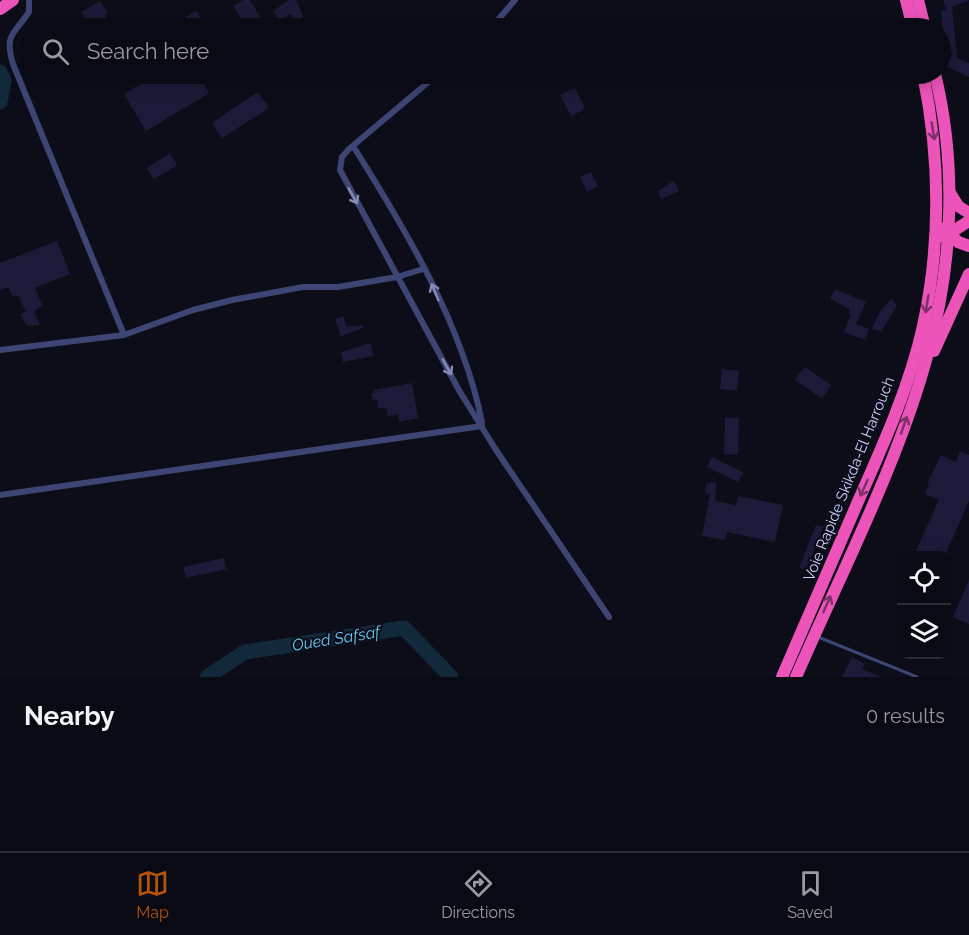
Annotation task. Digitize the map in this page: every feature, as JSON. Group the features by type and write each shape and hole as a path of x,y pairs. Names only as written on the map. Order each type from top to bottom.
{"highway":[{"path":"0,9 13,0"},
{"path":"906,0 910,18"},
{"path":"918,0 922,18"},
{"name":"Voie Rapide Skikda-El Harrouch","path":"782,677 878,456 909,374 923,327 934,246 936,211 936,148 925,84"},
{"name":"Voie Rapide Skikda-El Harrouch","path":"796,677 895,450 928,353 942,290 948,233 948,150 937,84"},
{"path":"949,192 958,206 969,213"},
{"path":"936,211 948,233 964,246 969,246"},
{"path":"934,246 948,233 969,221"},
{"path":"920,379 969,274"}],"street":[{"path":"24,18 29,12 29,0"},
{"path":"500,18 515,0"},
{"path":"18,24 11,32 9,44 11,58 18,75"},
{"path":"22,84 124,335"},
{"path":"426,84 353,146 342,157 340,170 460,392 609,617"},
{"path":"353,146 423,268 474,383 482,426"},
{"path":"0,350 124,335 193,310 232,300 303,287 338,287 397,277 423,268"},
{"path":"0,495 482,426"}],"lane":[{"path":"814,635 917,677"}],"building":[{"path":"243,0 250,0 261,18 241,18 233,6"},
{"path":"289,0 295,0 303,18 292,18 291,14 285,18 278,18 273,11"},
{"path":"943,0 969,0 952,7 957,58 969,63 969,77 951,68 953,52 951,52 951,18 942,18 941,11 946,10"},
{"path":"100,1 108,13 104,15 106,18 85,18 81,12"},
{"path":"196,11 201,18 187,18"},
{"path":"141,84 204,84 209,93 146,131 124,94"},
{"path":"575,88 585,109 571,116 560,95"},
{"path":"258,92 269,108 222,138 212,123"},
{"path":"170,153 177,165 154,179 147,168"},
{"path":"591,172 598,186 587,192 580,177"},
{"path":"674,181 679,191 661,199 658,191"},
{"path":"57,241 70,274 35,288 42,305 34,312 40,325 27,326 20,314 26,312 18,295 13,297 8,287 0,290 0,263"},
{"path":"835,289 866,302 856,324 869,329 865,340 844,332 851,314 848,313 850,309 830,299"},
{"path":"891,299 897,305 881,332 872,328 880,312"},
{"path":"343,316 347,327 363,325 363,328 341,336 335,319"},
{"path":"371,343 373,356 343,362 341,352"},
{"path":"805,367 831,385 822,398 795,380"},
{"path":"722,369 739,371 737,391 720,389"},
{"path":"412,383 418,418 399,422 398,414 388,416 386,407 378,409 377,400 373,400 371,393 375,393 374,390"},
{"path":"725,417 739,418 738,455 724,454"},
{"path":"960,451 969,455 969,501 947,551 916,551 939,500 925,494 929,485 927,484 941,455 956,462"},
{"path":"712,457 743,472 738,482 707,467"},
{"path":"716,483 715,501 736,505 738,496 783,505 775,542 727,532 725,540 702,536 710,494 705,493 706,484"},
{"path":"816,525 823,527 806,570 799,568"},
{"path":"224,558 226,569 186,578 183,567"},
{"path":"969,580 969,624 953,617"},
{"path":"852,657 865,664 862,669 881,677 842,677"}],"waterway":[{"path":"0,72 4,81 0,102"},
{"name":"Oued Safsaf","path":"207,677 245,652 404,628 451,677"}]}
